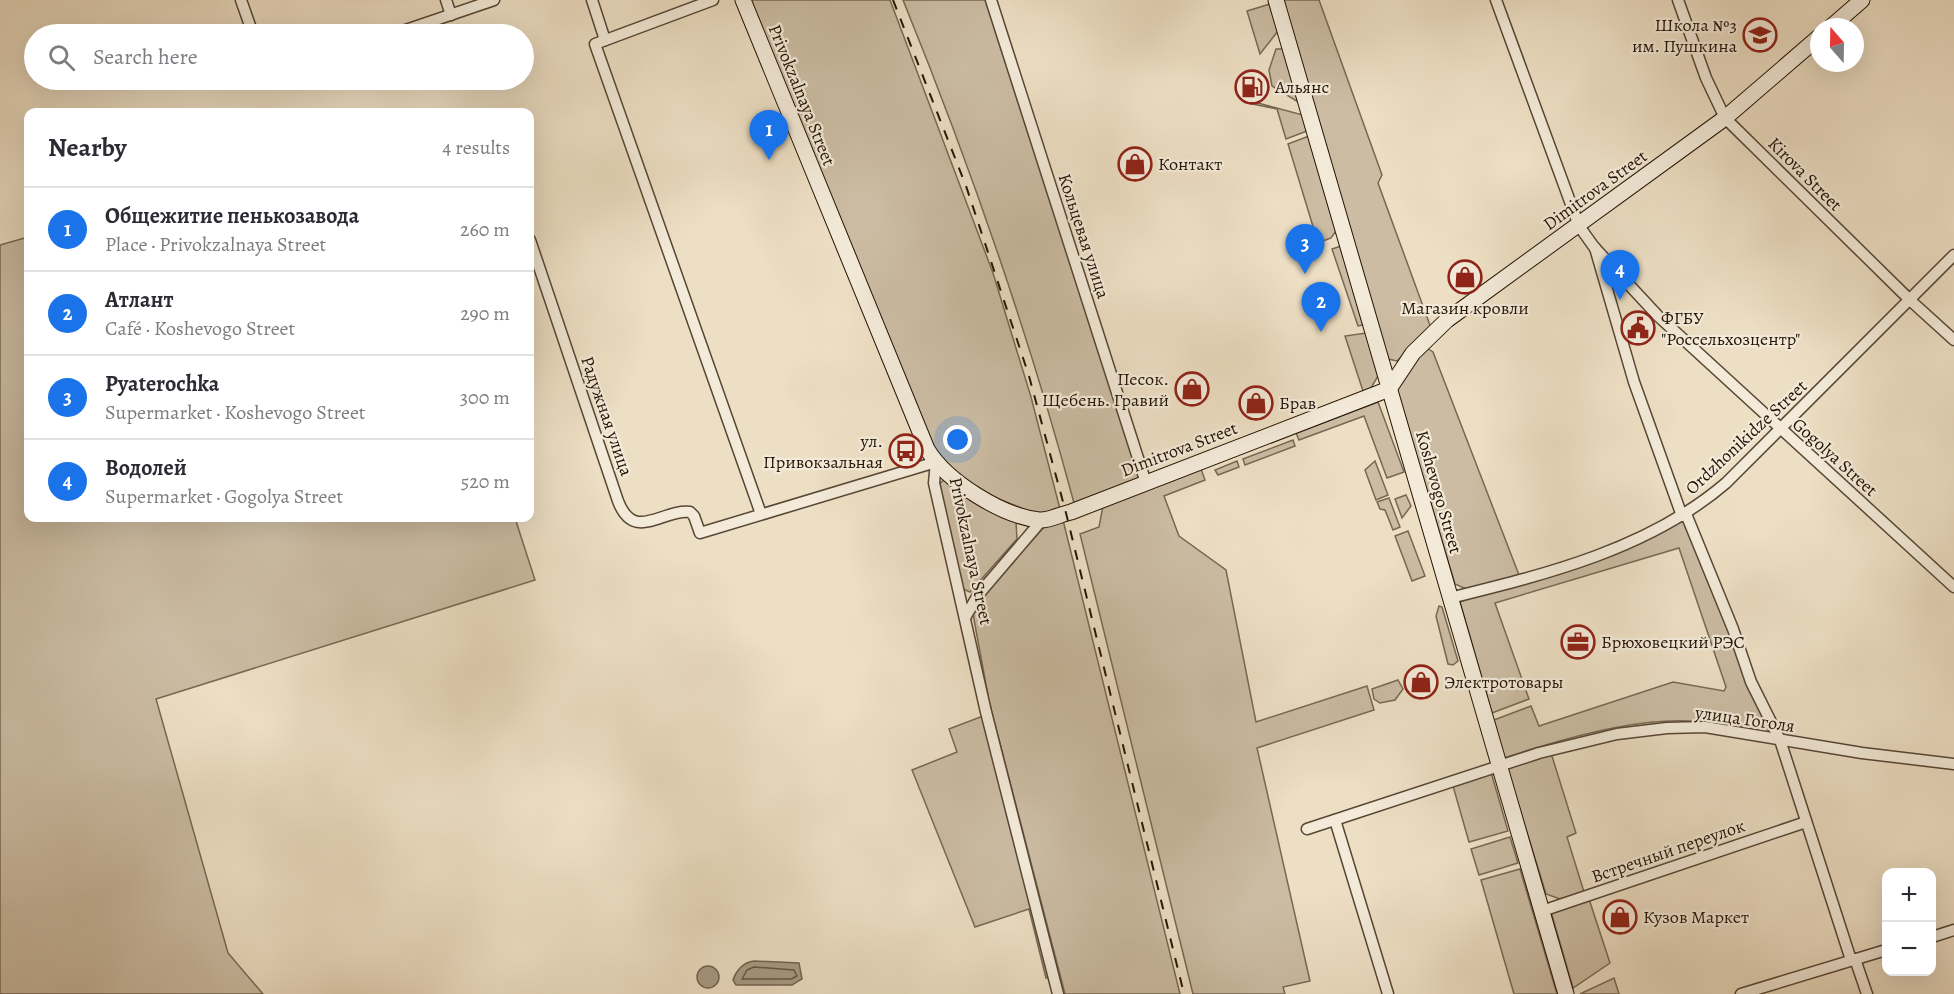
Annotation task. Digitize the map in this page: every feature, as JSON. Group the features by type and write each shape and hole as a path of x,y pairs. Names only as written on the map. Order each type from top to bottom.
{"main road":[{"name":"Privokzalnaya Street","path":"743,0 915,425 936,462"},
{"name":"Koshevogo Street","path":"1276,0 1566,994"},
{"path":"1841,18 1862,0"},
{"name":"Dimitrova Street","path":"1042,520 1146,483 1389,389 1413,353 1440,327 1725,118 1810,45"},
{"path":"936,462 962,485 1012,512 1042,520"}],"street":[{"path":"242,0 250,24"},
{"path":"446,0 451,15"},
{"path":"424,24 494,0"},
{"path":"592,0 605,40"},
{"path":"713,0 595,44 761,514 936,462"},
{"name":"Кольцевая улица","path":"991,0 1146,483"},
{"name":"Gogolya Street","path":"1496,0 1580,226 1594,247 1658,316 1954,587"},
{"name":"Kirova Street","path":"1678,0 1706,78 1725,118 1911,301 1954,340"},
{"name":"Gogolya Street","path":"1594,247 1634,382 1684,515 1734,629 1751,682 1780,740 1853,960 1867,994"},
{"name":"Радужная улица","path":"534,252 620,507 629,518 641,522 690,512 694,516 700,533 761,514"},
{"name":"Ordzhonikidze Street","path":"1450,598 1578,562 1628,543 1684,515 1726,483 1911,301 1919,289 1954,255"},
{"name":"Privokzalnaya Street","path":"936,462 934,483 986,712 1058,994"},
{"path":"1012,512 1024,526 1023,543"},
{"path":"966,616 978,594 1042,520"},
{"name":"улица Гоголя","path":"1307,829 1498,765 1584,741 1682,726 1719,729 1780,740 1954,764"},
{"path":"1335,820 1388,994"},
{"name":"Встречный переулок","path":"1542,911 1806,822"},
{"path":"1936,936 1954,930"},
{"path":"1741,994 1882,951"}],"shaded area":[{"path":"751,0 890,0 993,273 1031,397 1060,509 1043,513 1032,512 991,496 947,467 923,430"},
{"path":"903,0 988,0 1141,477 1074,503 1037,375 996,249 952,124"},
{"path":"1281,0 1319,0 1382,175 1378,183 1431,328 1397,361 1388,359"},
{"path":"1270,4 1278,31 1260,54 1247,11"},
{"path":"1276,49 1284,49 1298,102 1272,86 1269,70"},
{"path":"1247,100 1303,115 1307,131 1286,139 1277,109 1248,103"},
{"path":"1309,136 1336,231 1331,238 1318,243 1288,144"},
{"path":"24,238 24,522 516,522 535,580 156,699 228,953 263,994 0,994 0,245"},
{"path":"1341,246 1363,325 1358,326 1332,249"},
{"path":"1366,333 1378,376 1371,388 1363,391 1345,336"},
{"path":"1427,348 1433,352 1519,575 1466,589 1455,584 1397,391 1399,380"},
{"path":"1378,402 1404,472 1387,478 1364,416 1299,440 1296,433"},
{"path":"1293,440 1295,446 1245,465 1243,459"},
{"path":"1237,461 1239,467 1218,475 1215,470"},
{"path":"1375,461 1388,495 1376,500 1365,470"},
{"path":"1201,469 1205,480 1164,496 1179,536 1226,570 1256,722 1367,686 1374,710 1257,748 1310,981 1283,987 1285,994 1193,994 1080,534 1099,527 1103,506"},
{"path":"944,480 1016,522 1017,539 970,592 963,589 939,484"},
{"path":"1406,495 1411,506 1402,518 1395,499"},
{"path":"1389,498 1400,527 1393,530 1385,510 1380,509 1377,502"},
{"path":"1063,520 1180,994 1065,994 989,701 973,614 978,601 1045,526"},
{"path":"1680,521 1684,522 1772,729 1770,733 1688,721 1643,723 1571,738 1504,758 1494,720 1531,706 1539,726 1673,682 1724,691 1726,687 1679,548 1495,603 1529,699 1492,713 1460,602"},
{"path":"1408,531 1425,576 1412,581 1395,536"},
{"path":"1439,606 1442,607 1458,661 1453,665 1448,664 1436,616"},
{"path":"1398,680 1403,689 1395,700 1380,703 1374,699 1372,689"},
{"path":"983,716 1050,977 1046,978 1029,909 975,927 912,770 957,752 949,729"},
{"path":"1551,753 1576,833 1567,837 1584,892 1560,899 1546,894 1507,767"},
{"path":"1491,772 1508,831 1469,842 1453,786"},
{"path":"1510,837 1518,863 1479,875 1471,849"},
{"path":"1520,869 1557,994 1514,994 1481,880"},
{"path":"1589,899 1610,963 1573,988 1552,915 1553,912"},
{"path":"1614,978 1619,994 1580,994"}],"water":[{"path":"754,961 799,963 802,979 792,985 736,985 733,980 738,970 746,963"},
{"path":"708,966 716,969 719,977 716,985 708,988 700,985 697,977 700,969"}],"railway":[{"path":"893,0 966,186 1029,376 1066,513 1184,994"}],"place":[{"name":"Школа №3 им. Пушкина","path":"1760,35"},
{"name":"Альянс","path":"1252,87"},
{"name":"Общежитие пенькозавода","path":"769,160"},
{"name":"Контакт","path":"1135,164"},
{"name":"Pyaterochka","path":"1305,274"},
{"name":"Магазин кровли","path":"1465,277"},
{"name":"Водолей","path":"1620,300"},
{"name":"ФГБУ \"Россельхозцентр\"","path":"1638,328"},
{"name":"Атлант","path":"1321,332"},
{"name":"Песок. Щебень. Гравий","path":"1192,389"},
{"name":"Брав","path":"1256,403"},
{"name":"ул. Привокзальная","path":"906,451"},
{"name":"Брюховецкий РЭС","path":"1578,642"},
{"name":"Электротовары","path":"1421,682"},
{"name":"Кузов Маркет","path":"1620,917"}]}
